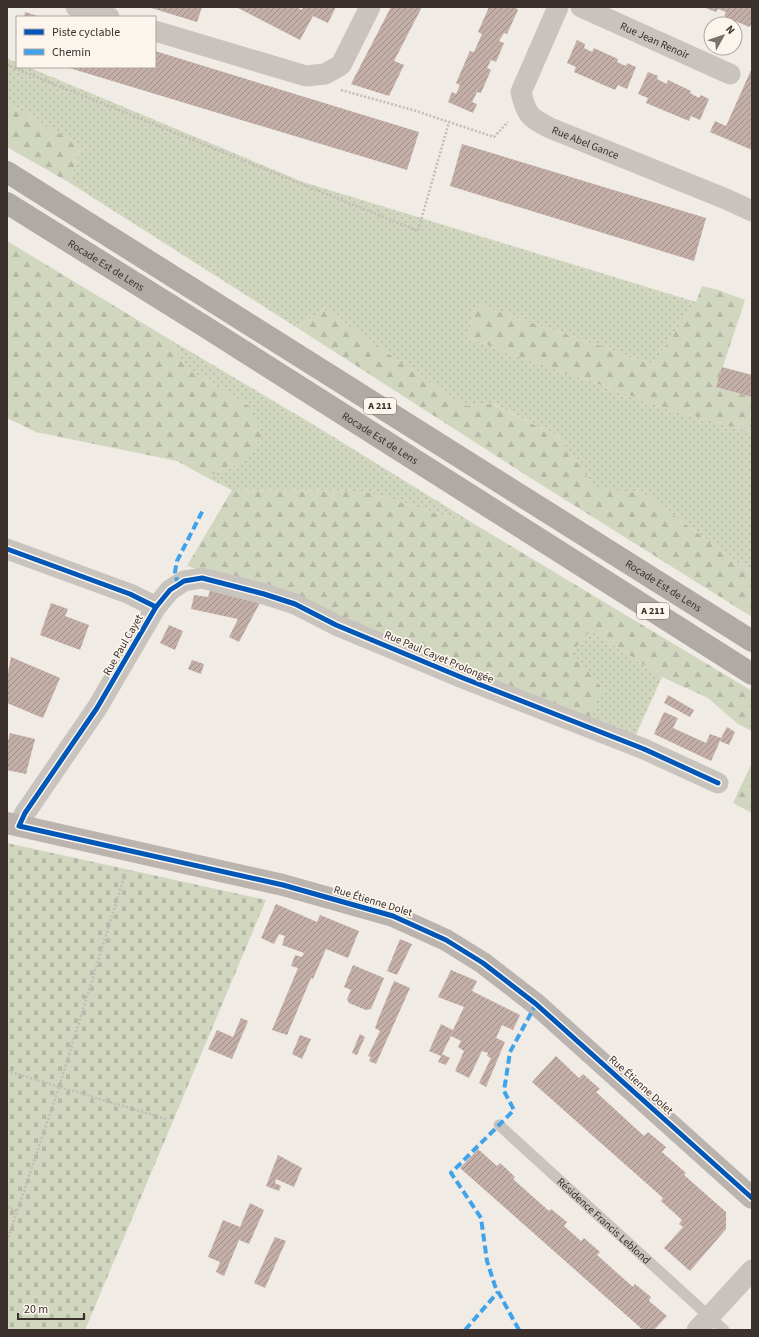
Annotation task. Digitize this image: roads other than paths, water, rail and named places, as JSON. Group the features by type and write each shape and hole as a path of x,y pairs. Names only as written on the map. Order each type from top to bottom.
{"highway":[{"name":"Rocade Est de Lens","path":"7,172 752,641"},
{"name":"Rocade Est de Lens","path":"7,203 211,330 752,674"}],"street":[{"path":"76,7 106,16"},
{"path":"156,31 306,76 325,74 341,65 370,7"},
{"name":"Rue Abel Gance","path":"558,7 521,92 524,106 532,119 550,128 716,194 752,211"},
{"name":"Rue Jean Renoir","path":"581,7 730,74"},
{"name":"Rue Paul Cayet","path":"7,549 130,594 156,607 97,708 25,812 13,825"},
{"name":"Rue Paul Cayet Prolongée","path":"156,607 170,590 184,581 202,578 264,594 295,604 336,625 463,678 644,749 718,783"},
{"name":"Rue Étienne Dolet","path":"13,825 283,885 393,916 446,940 483,963 536,1004 752,1198"},
{"path":"710,1326 752,1270"}],"lane":[{"name":"Résidence Francis Leblond","path":"499,1125 710,1326"}]}
